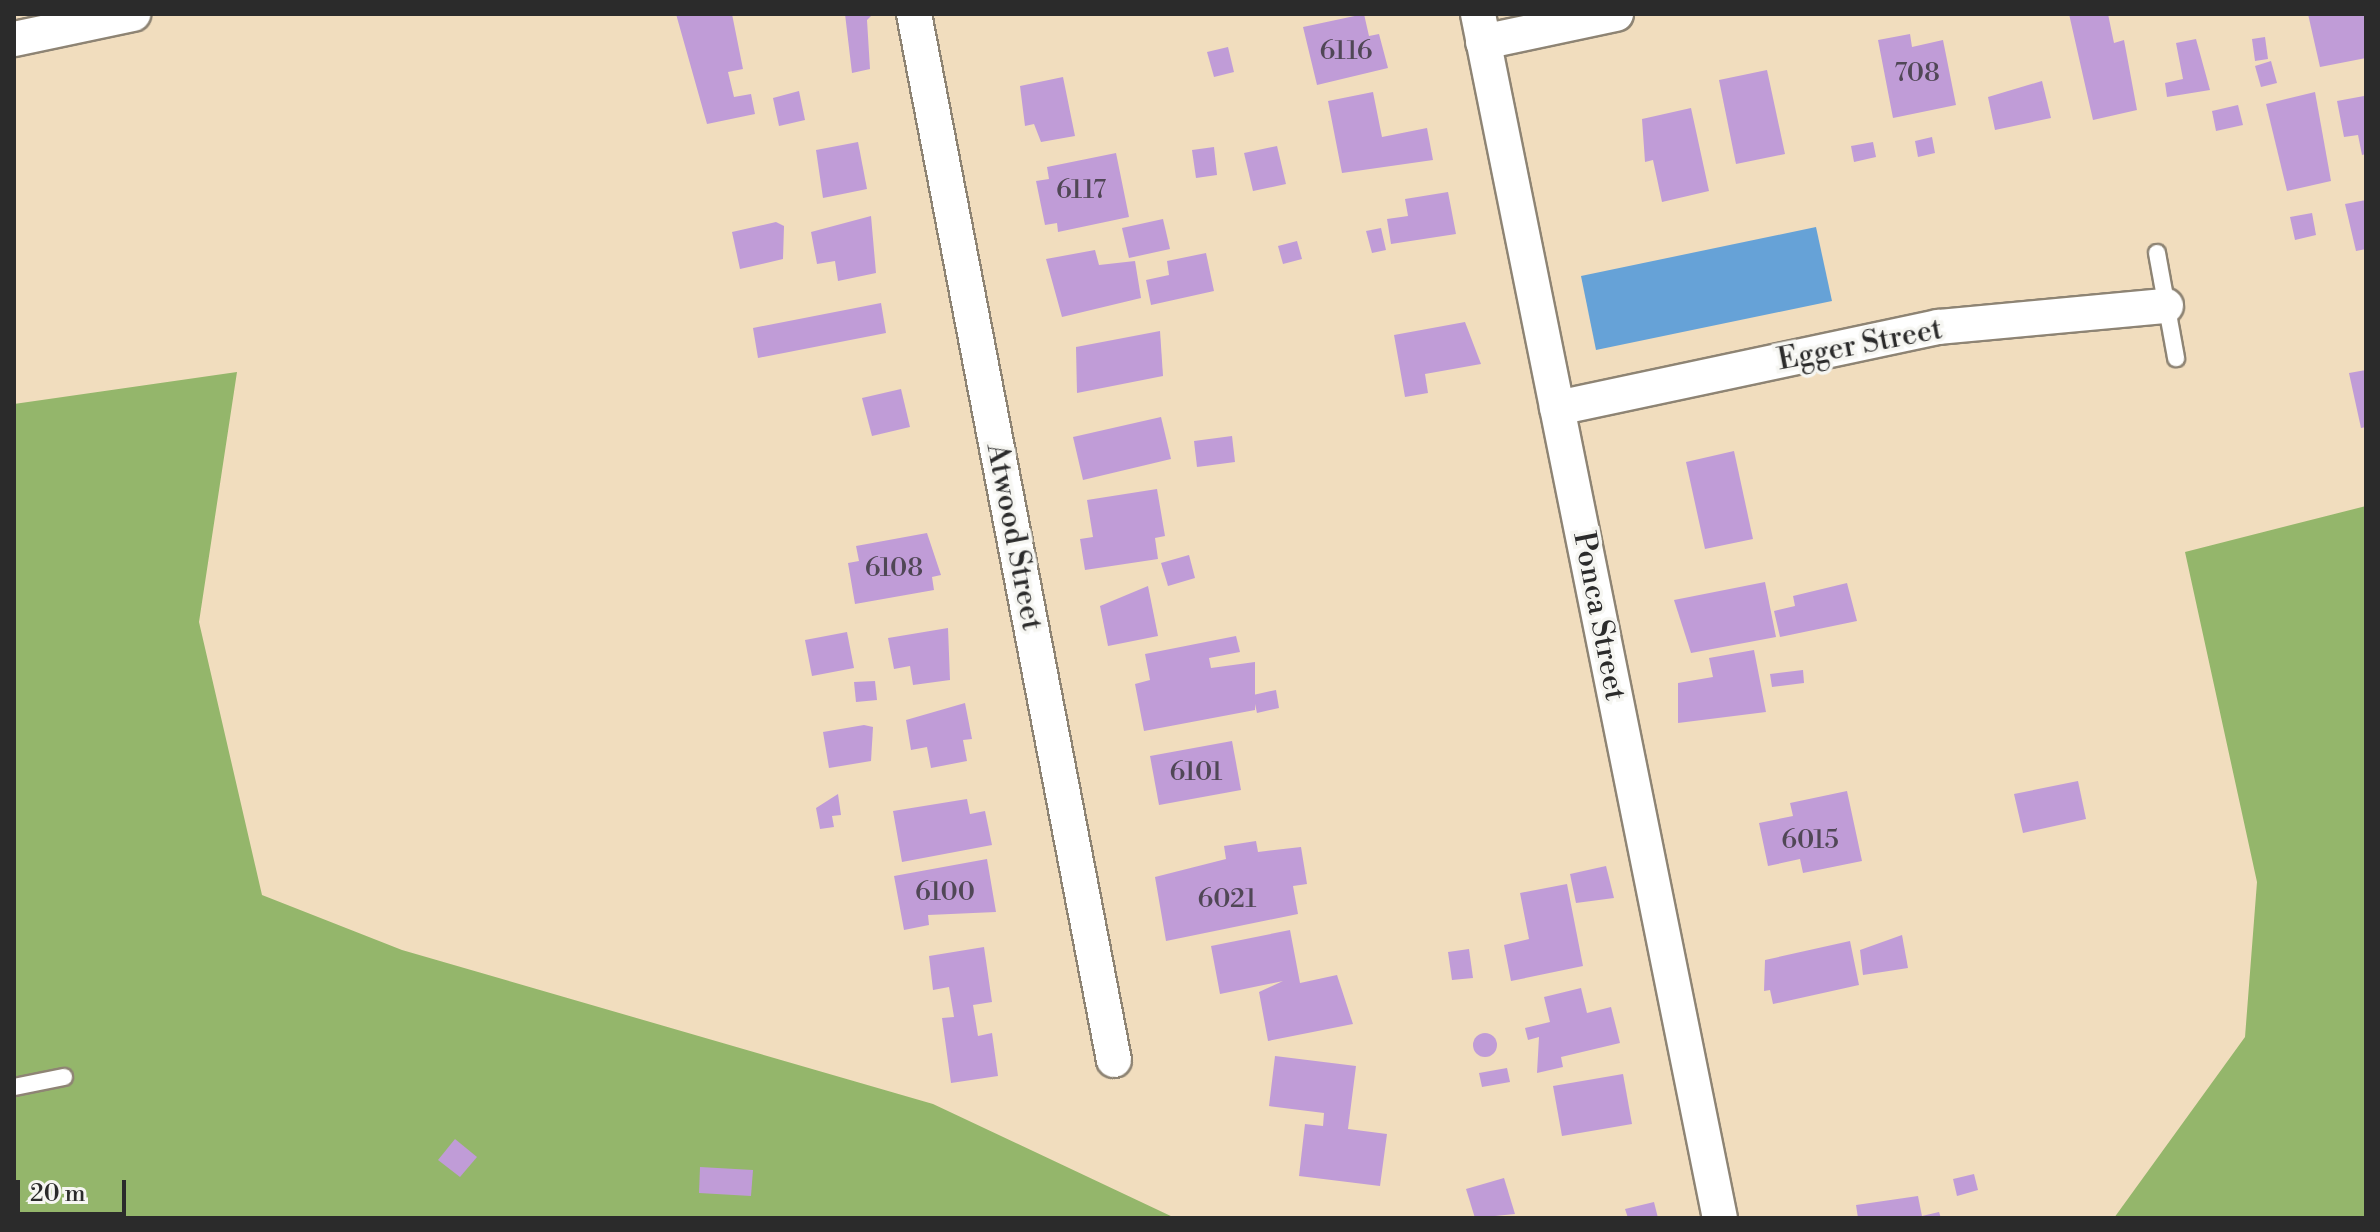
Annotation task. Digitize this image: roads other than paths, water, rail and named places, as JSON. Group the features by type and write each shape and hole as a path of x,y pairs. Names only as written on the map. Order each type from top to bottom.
{"street":[{"path":"14,39 133,14"},
{"name":"Atwood Street","path":"914,14 1114,1060"},
{"path":"1480,28 1616,14"},
{"name":"Ponca Street","path":"1480,28 1720,1218"},
{"name":"Egger Street","path":"1557,408 1938,327 2166,306"}],"lane":[{"path":"2157,253 2176,358"},
{"path":"14,1087 64,1077"}],"water":[{"path":"1816,227 1832,301 1596,350 1581,276"}]}
